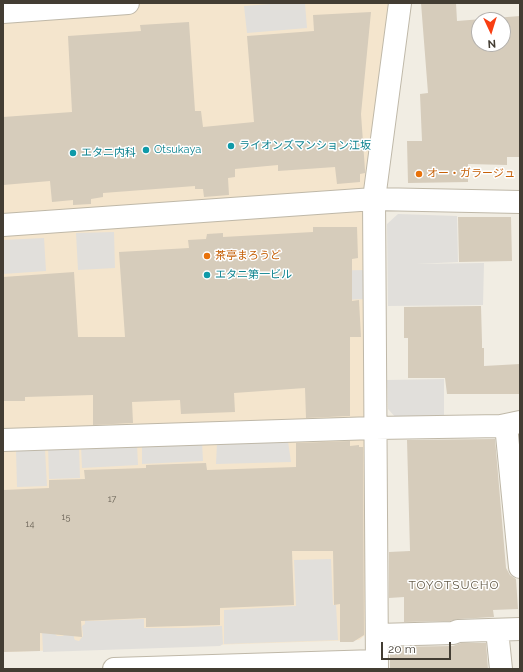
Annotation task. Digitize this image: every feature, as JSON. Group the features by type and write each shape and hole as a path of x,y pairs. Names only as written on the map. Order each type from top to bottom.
{"street":[{"path":"3,12 86,4 128,3"},
{"path":"114,669 377,665 374,199 400,3"},
{"path":"3,225 374,199 520,202"},
{"path":"3,440 513,423 520,567"},
{"path":"377,635 520,629"},
{"path":"497,630 501,669"}],"shaded area":[{"path":"3,3 388,3 370,179 369,632 359,640 3,652"},
{"path":"305,3 307,28 247,33 244,6"},
{"path":"398,214 457,216 458,262 416,264 484,263 483,305 388,306 387,224"},
{"path":"114,232 115,268 78,270 76,233"},
{"path":"44,238 46,271 3,274 3,240"},
{"path":"366,270 367,299 311,301 311,271"},
{"path":"444,379 444,419 398,420 388,409 387,380"},
{"path":"288,441 291,462 216,464 217,443"},
{"path":"202,442 203,461 142,464 142,444"},
{"path":"137,444 138,465 82,468 81,446"},
{"path":"48,446 79,446 80,478 49,479"},
{"path":"45,449 47,486 17,487 16,450"},
{"path":"331,559 333,605 336,605 338,640 224,644 224,610 296,606 294,560"},
{"path":"144,619 144,628 222,626 223,644 220,646 43,652 42,629 53,632 57,636 63,636 73,626 74,638 75,640 79,641 83,636 82,626 85,624 85,620"}],"building":[{"path":"421,3 456,3 457,21 471,20 471,52 511,52 511,17 520,16 520,157 507,157 507,165 468,164 468,182 408,183 407,141 422,141 420,94 428,93"},
{"path":"371,12 361,114 365,173 360,174 360,182 337,184 335,167 278,171 278,165 235,169 235,177 228,178 229,195 204,197 203,189 195,189 195,186 103,193 103,197 91,199 91,204 73,205 73,200 52,202 50,181 3,185 3,117 72,112 68,36 141,31 140,25 189,22 195,111 201,111 203,127 254,122 247,36 314,31 313,15"},
{"path":"458,217 511,217 512,261 459,262"},
{"path":"313,227 357,227 358,258 352,259 352,301 359,300 361,337 350,337 350,416 306,418 305,388 234,393 235,412 181,414 180,400 132,402 133,423 93,425 93,395 25,397 25,401 3,401 3,277 74,272 78,337 125,337 119,252 189,248 188,240 206,239 207,234 223,233 223,237 313,232"},
{"path":"481,306 484,366 520,364 520,394 447,394 445,378 408,378 408,338 404,338 404,307"},
{"path":"495,439 506,568 510,575 516,579 518,609 493,610 494,617 458,619 450,621 404,622 404,597 389,598 389,552 410,551 407,440"},
{"path":"350,441 350,446 359,445 359,447 363,447 364,635 353,642 340,642 340,604 334,605 333,551 292,551 294,605 220,608 220,625 146,627 146,618 81,621 82,637 40,633 40,651 3,652 3,490 49,488 49,480 85,479 84,470 146,468 146,465 206,463 207,470 296,467 296,443"},
{"path":"461,643 486,643 488,669 390,669 390,647 453,646"}],"place":[{"name":"ライオンズマンション江坂","path":"231,146"},
{"name":"Otsukaya","path":"146,150"},
{"name":"エタニ内科","path":"73,153"},
{"name":"オー・ガラージュ","path":"419,174"},
{"name":"茶亭まろうど","path":"207,256"},
{"name":"エタニ第一ビル","path":"207,275"}],"district":[{"name":"TOYOTSUCHO","path":"454,585"}]}
